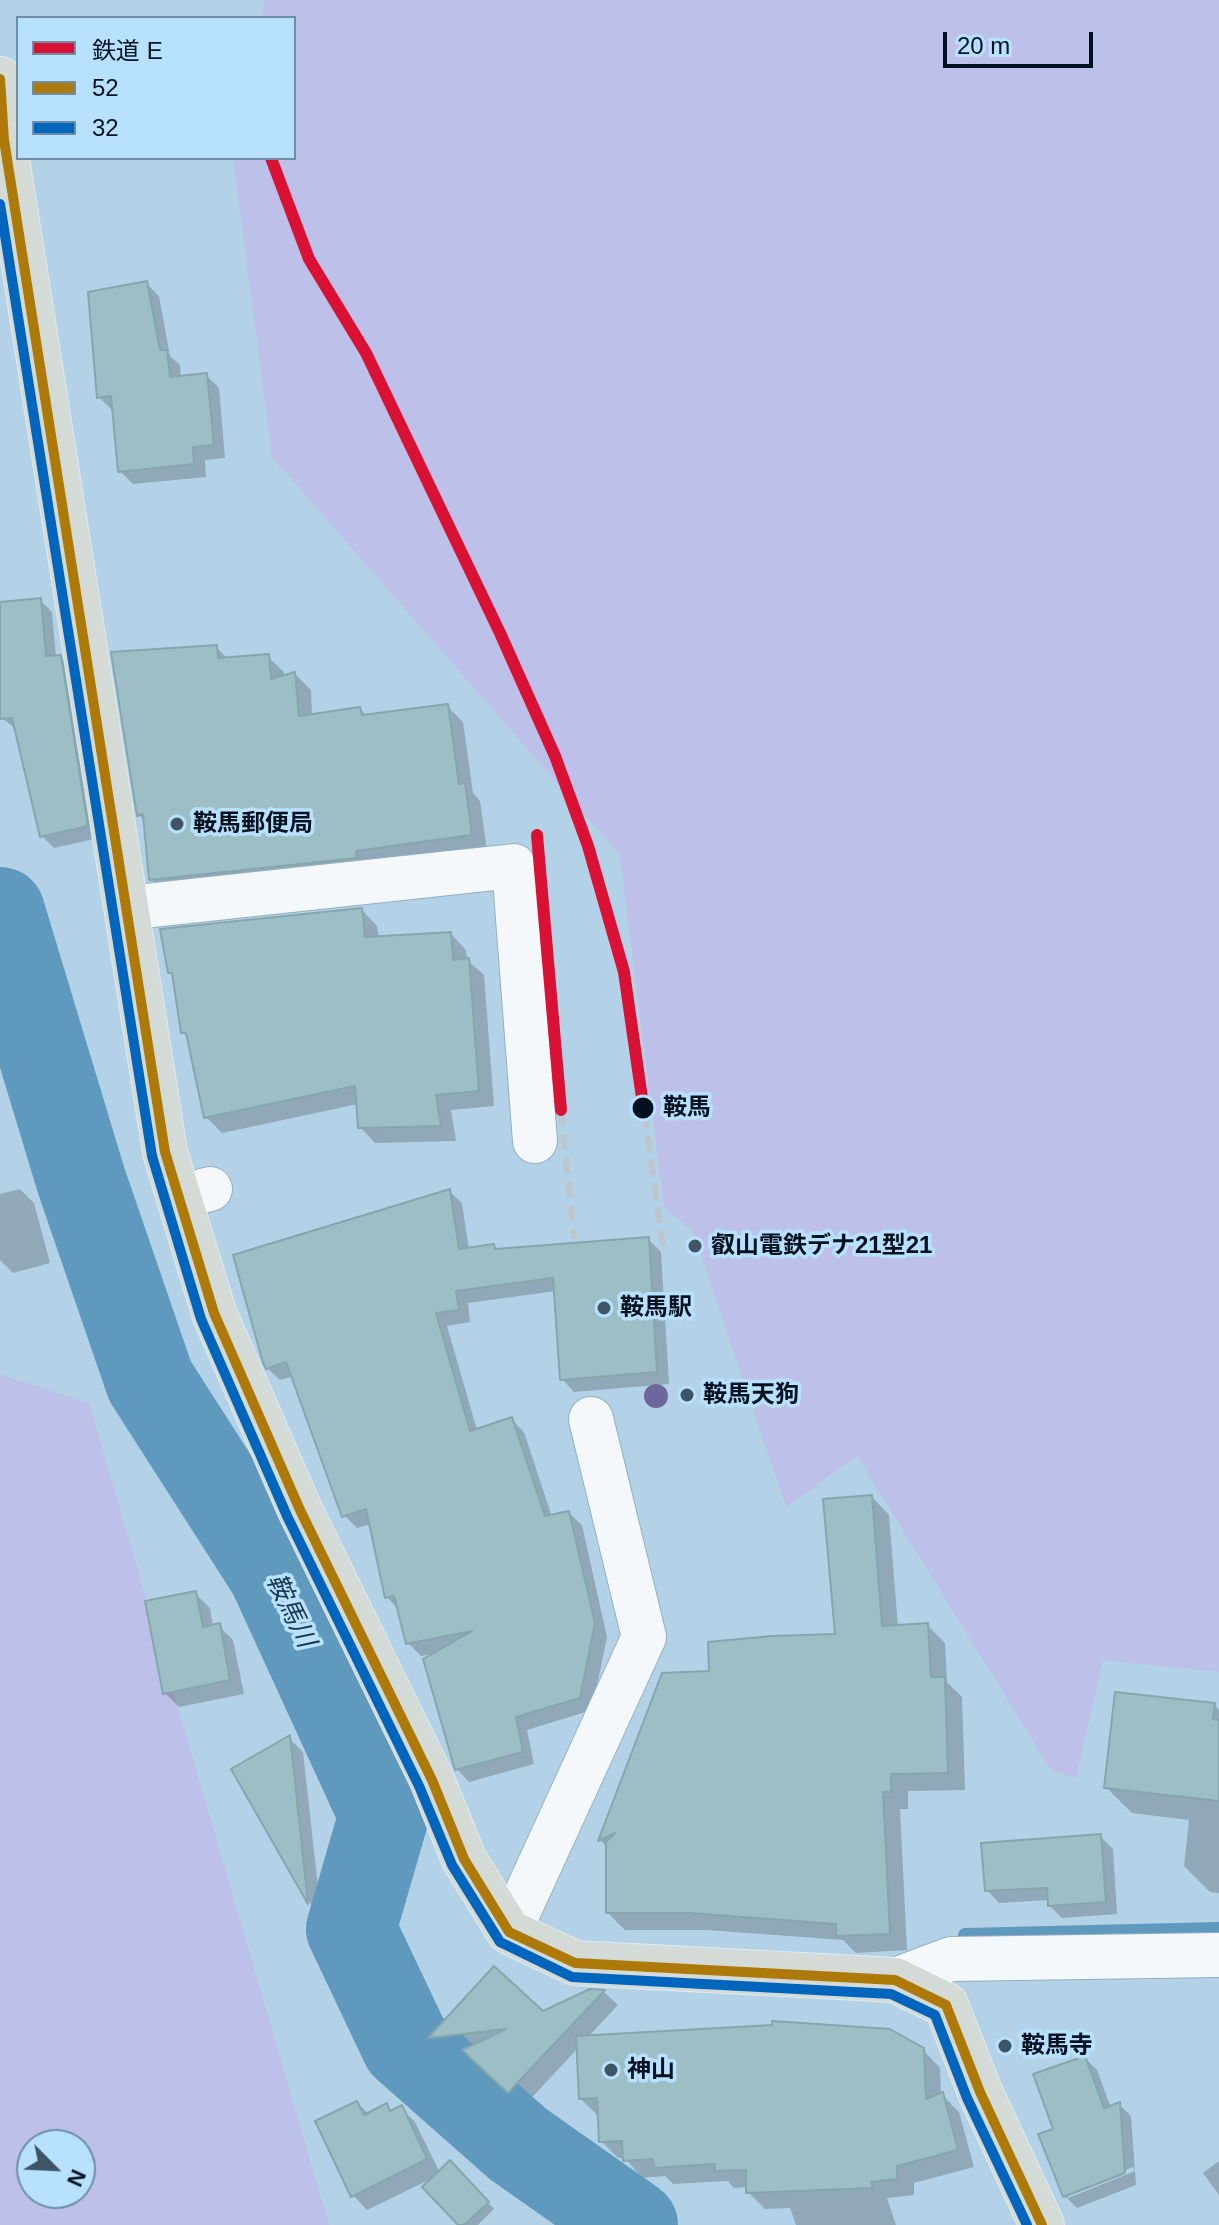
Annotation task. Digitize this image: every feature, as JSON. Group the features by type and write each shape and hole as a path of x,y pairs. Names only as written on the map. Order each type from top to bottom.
{"main road":[{"path":"0,79 4,140 165,1152 194,1193 214,1313 300,1510 432,1780 464,1859 509,1932 575,1963 895,1980 946,2005 980,2092 1042,2225"}],"street":[{"path":"126,908 514,866 535,1141"},
{"path":"509,1932 644,1637 591,1419"},
{"path":"895,1980 951,1959 1219,1955"}],"shaded area":[{"path":"265,0 1219,0 1219,1672 1103,1660 1076,1778 1051,1770 857,1456 786,1507 693,1232 664,1207 620,855 272,457 233,160 296,160 296,16 261,16"},
{"path":"0,1374 89,1403 329,2225 0,2225"}],"building":[{"path":"147,281 160,350 167,350 170,377 207,373 214,445 193,447 194,464 118,472 111,396 97,398 88,292"},
{"path":"41,598 46,656 61,655 88,826 40,837 12,718 0,719 0,602"},
{"path":"217,645 218,658 269,654 271,679 295,672 299,716 360,707 362,715 448,704 459,784 465,783 472,835 356,851 357,858 149,880 143,814 137,816 111,652"},
{"path":"362,908 365,937 451,932 453,960 469,958 479,1091 436,1095 441,1126 358,1128 355,1086 204,1118 186,1033 181,1033 172,973 168,973 160,929"},
{"path":"450,1189 459,1249 494,1244 495,1249 649,1237 657,1372 560,1380 553,1278 456,1291 459,1310 436,1313 470,1431 512,1417 545,1516 569,1511 595,1623 580,1698 516,1717 523,1752 455,1770 423,1659 472,1631 406,1644 394,1596 385,1598 366,1509 342,1517 286,1362 266,1369 263,1363 233,1255"},
{"path":"872,1495 882,1626 928,1623 931,1677 945,1677 948,1773 891,1774 891,1792 883,1792 890,1934 836,1936 836,1924 689,1913 606,1913 606,1842 615,1833 598,1841 662,1673 709,1671 708,1642 835,1634 823,1499"},
{"path":"196,1591 203,1627 220,1623 230,1680 163,1694 145,1601"},
{"path":"1115,1692 1215,1703 1213,1719 1219,1720 1219,1801 1104,1788"},
{"path":"290,1735 308,1904 231,1769"},
{"path":"1101,1834 1106,1902 1048,1906 1047,1888 985,1891 981,1843"},
{"path":"494,1966 543,2011 590,1989 605,1990 508,2093 462,2050 506,2029 428,2038"},
{"path":"772,2021 890,2029 924,2048 926,2099 943,2092 958,2150 897,2166 897,2179 871,2182 873,2188 746,2193 746,2170 715,2171 715,2164 654,2168 653,2159 623,2161 622,2141 599,2142 597,2098 579,2099 576,2036 772,2025"},
{"path":"1085,2056 1104,2108 1120,2102 1125,2173 1063,2197 1038,2134 1053,2129 1033,2074"},
{"path":"357,2101 364,2115 387,2103 390,2111 402,2105 427,2159 351,2197 315,2121"},
{"path":"450,2160 489,2202 464,2225 458,2225 422,2187"}],"waterway":[{"name":"鞍馬川","path":"0,912 81,1180 150,1381 273,1573 384,1815 351,1929 406,2045 518,2144 633,2225"},
{"path":"965,1935 1219,1929"}],"railway":[{"path":"561,1110 574,1239"},
{"path":"644,1112 663,1246"}],"rail line":[{"name":"E","path":"272,160 309,259 366,353 500,633 555,756 588,846 624,972 644,1112"},
{"name":"E","path":"537,835 561,1110"}],"transit line":[{"name":"52","path":"0,79 4,140 165,1152 214,1313 300,1510 432,1780 464,1859 509,1932 575,1963 895,1980 946,2005 980,2092 1042,2225"},
{"name":"32","path":"0,204 152,1156 201,1319 287,1516 419,1786 452,1865 500,1942 572,1977 891,1994 935,2015 967,2098 1027,2225"}],"place":[{"name":"鞍馬郵便局","path":"177,824"},
{"name":"鞍馬","path":"643,1108"},
{"name":"叡山電鉄デナ21型21","path":"695,1246"},
{"name":"鞍馬駅","path":"604,1308"},
{"name":"鞍馬天狗","path":"687,1395"},
{"name":"鞍馬寺","path":"1005,2046"},
{"name":"神山","path":"611,2070"}]}
